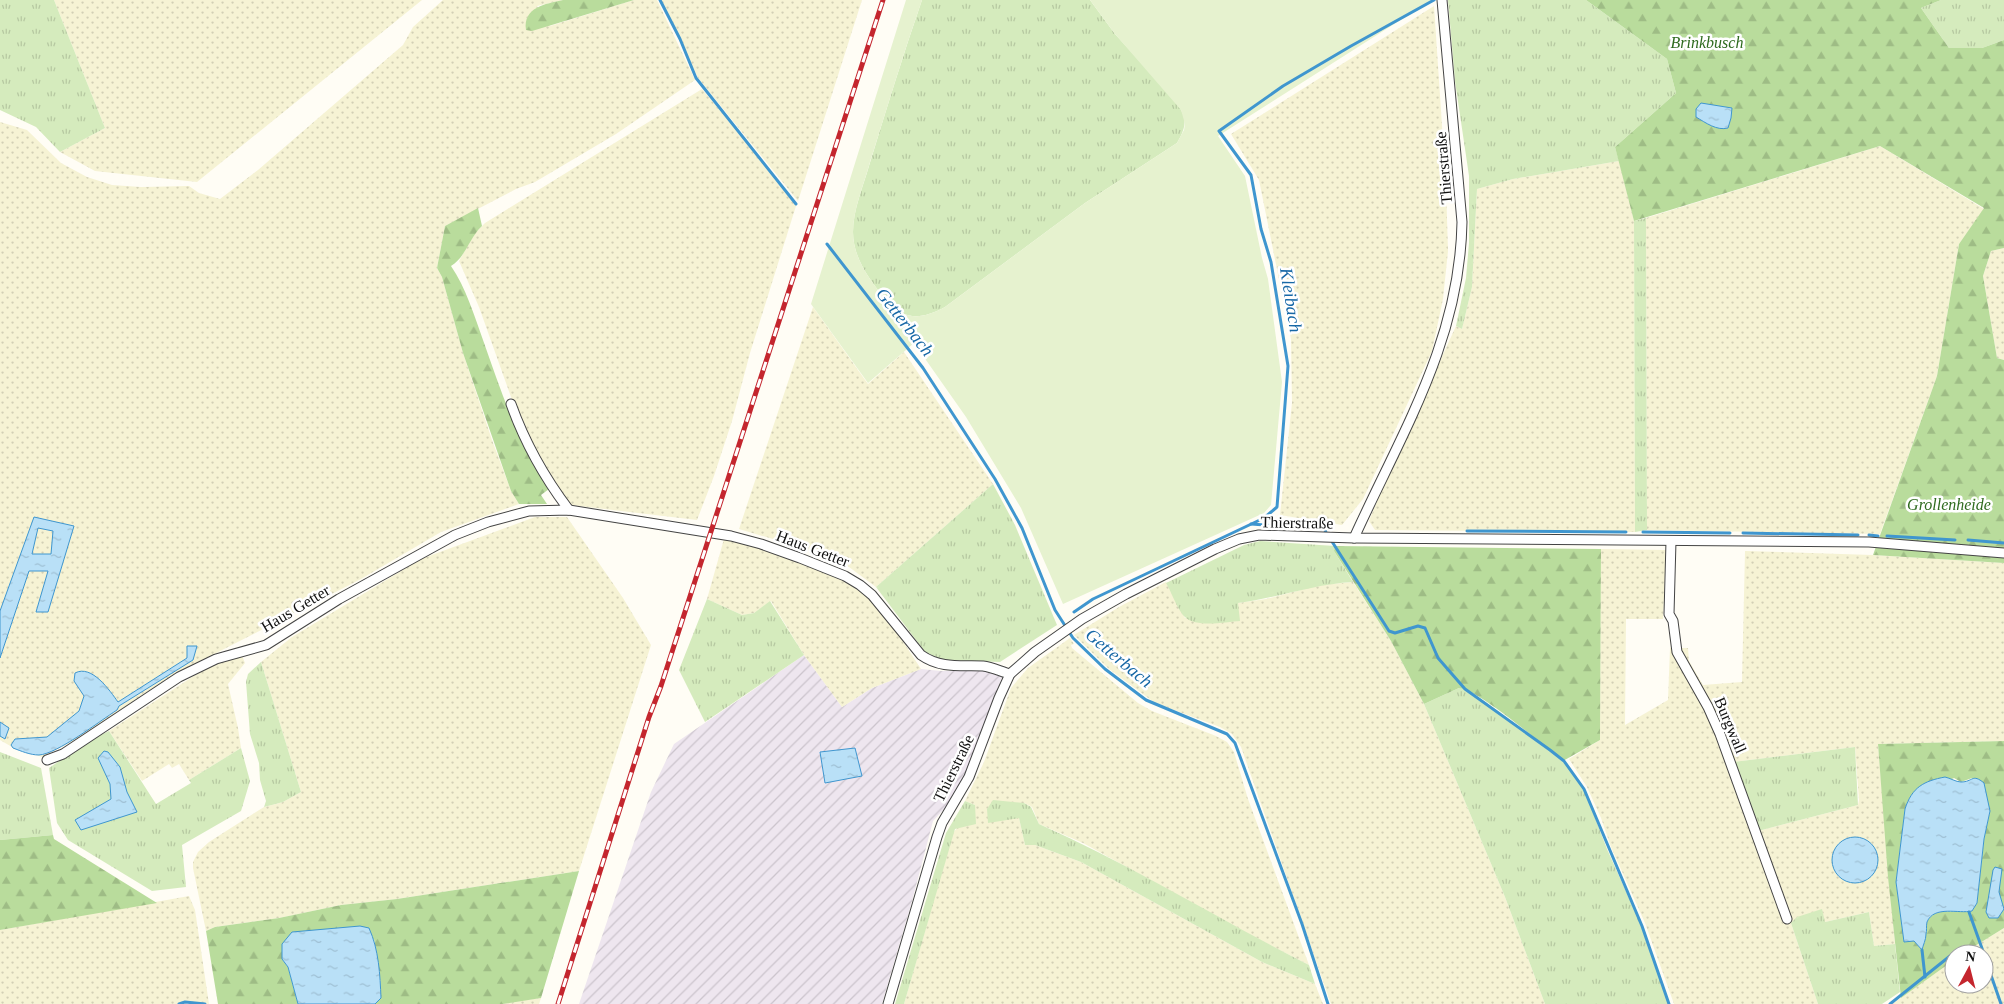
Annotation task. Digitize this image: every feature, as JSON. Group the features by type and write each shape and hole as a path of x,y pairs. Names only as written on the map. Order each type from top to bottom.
{"street":[{"name":"Thierstraße","path":"888,1004 942,823 969,777 998,698 1010,674 1035,652 1076,624 1126,594 1215,549 1239,539 1259,535 1354,538 1434,365 1446,330 1462,253 1462,222 1442,1"},
{"path":"511,404 531,453 543,474 569,510"},
{"name":"Haus Getter","path":"47,760 63,754 179,677 216,659 266,645 339,599 455,535 512,514 529,511 569,510 731,536 761,544 845,576 860,585 872,595 921,656 929,661 950,666 986,666 1010,674"},
{"path":"1354,538 1869,542 2004,553"},
{"name":"Burgwall","path":"1671,540 1669,614 1673,621 1677,652 1708,707 1720,734 1787,920"}],"shaded area":[{"path":"54,0 422,0 197,182 95,171 60,152 105,128"},
{"path":"443,0 563,0 537,6 550,26 634,0 657,0 695,80 616,134 535,182 516,189 445,226 437,268 442,277 463,353 492,440 511,491 519,504 441,532 361,579 175,674 75,740 42,757 12,747 0,740 0,122 27,130 61,163 87,177 112,185 141,187 189,186 199,193 220,199 258,170 403,45 413,27"},
{"path":"661,0 862,0 798,201 698,78"},
{"path":"1434,6 1446,185 1448,251 1443,299 1432,351 1363,499 1342,525 1280,515 1292,403 1291,339 1259,180 1231,134"},
{"path":"702,89 746,141 796,206 750,353 732,421 697,520 571,505 539,462 511,397 479,307 459,261 475,233 485,223"},
{"path":"1880,146 1984,209 1959,244 1937,376 1880,534 1647,530 1646,218"},
{"path":"1619,161 1634,221 1635,532 1375,530 1369,521 1384,484 1456,326 1462,329 1472,287 1477,189 1513,179"},
{"path":"2004,248 2004,360 1997,358 1983,276 1991,251"},
{"path":"813,307 868,384 904,352 993,484 876,587 849,567 827,555 739,529"},
{"path":"535,517 567,517 623,598 651,645 579,871 397,899 341,905 279,918 215,927 206,931 193,868 193,862 198,852 209,842 264,807 283,802 301,792 261,662 292,637 421,559"},
{"path":"724,539 799,562 860,588 887,617 921,669 872,688 842,707 804,655 771,601 754,613 742,615 707,599"},
{"path":"1601,549 1666,550 1663,619 1626,619 1625,725 1668,700 1670,648 1673,648 1711,719 1758,831 1858,805 1859,800 1855,747 1733,762 1678,648 1688,648 1689,661 1703,685 1742,682 1745,551 1873,555 2004,563 2004,741 1878,744 1895,944 1874,946 1869,912 1825,922 1791,923 1818,1004 1674,1004 1645,923 1611,847 1601,818 1587,787 1569,759 1600,740"},
{"path":"1166,582 1185,618 1238,603 1266,599 1320,585 1353,582 1391,641 1424,704 1505,897 1545,1004 1331,1004 1241,747 1232,734 1220,727 1155,703 1109,669 1074,635 1119,607"},
{"path":"1070,638 1074,644 1071,645 1072,648 1138,703 1152,711 1227,742 1234,752 1248,799 1309,965 1252,936 1083,843 1039,824 1032,807 1024,803 1019,818 1025,845 1035,845 1081,862 1262,962 1315,984 1323,1004 904,1004 953,833 975,805 965,801 984,762 1011,688 1028,668"},
{"path":"241,653 245,663 228,684 241,748 189,780 179,764 172,768 169,764 142,781 109,731 200,672"},
{"path":"804,655 842,707 872,688 921,669 989,671 1002,677 968,771 950,803 933,821 882,1004 579,1004 651,792 674,744"},
{"path":"189,896 195,910 209,1004 191,1002 183,1004 0,1004 0,930"},
{"path":"2004,928 2004,1004 1892,1004 1944,967 1944,994 1994,994 1994,944 1978,944"},
{"path":"541,998 539,1004 503,1004 525,1000"}],"green space":[{"path":"0,0 54,0 105,128 60,152 36,127 0,110"},
{"path":"563,0 634,0 532,31 526,30 526,22 532,11 543,5"},
{"path":"906,0 922,0 859,197 853,223 853,232 856,252 864,270 888,302 901,313 923,316 945,307 1085,203 1177,143 1184,130 1185,124 1181,110 1115,34 1090,0 1432,0 1218,136 1245,176 1268,279 1282,382 1271,505 1264,513 1063,604 1021,508 966,417 914,343 868,383 811,304"},
{"path":"922,0 1090,0 1115,34 1174,99 1184,116 1184,125 1177,143 1085,203 945,307 930,314 915,316 901,313 888,302 864,270 856,252 853,224 859,199"},
{"path":"1448,0 1586,0 1667,59 1676,93 1615,147 1619,161 1513,179 1477,189 1472,287 1462,329 1456,326 1466,278 1469,243 1469,176 1455,81"},
{"path":"1586,0 1941,0 1921,8 1949,48 1982,48 2004,40 2004,248 1991,251 1983,276 1997,358 2004,360 2004,563 1873,555 1937,376 1959,244 1984,208 1880,146 1634,221 1615,147 1676,93 1667,59"},
{"path":"1941,0 2004,0 2004,40 1982,48 1949,48 1921,8"},
{"path":"478,208 482,226 464,253 451,266 469,302 519,436 549,489 541,495 547,504 519,504 511,491 463,353 442,277 437,268 445,226"},
{"path":"1646,218 1647,530 1635,532 1634,221"},
{"path":"993,484 1015,525 1057,625 1000,662 943,660 925,652 876,587"},
{"path":"1260,541 1335,546 1334,551 1353,582 1324,585 1238,603 1240,621 1204,623 1185,617 1166,583 1244,545"},
{"path":"1335,546 1601,549 1600,740 1563,761 1495,707 1468,691 1459,688 1424,704 1391,641 1334,551"},
{"path":"707,599 742,615 754,613 770,601 804,655 705,722 679,670"},
{"path":"261,662 301,792 283,802 264,807 266,801 260,780 259,763 250,734 246,682 248,674"},
{"path":"1459,688 1464,688 1487,703 1551,750 1563,761 1584,789 1607,849 1641,925 1669,1004 1545,1004 1505,897 1424,704"},
{"path":"109,731 156,804 191,783 189,780 241,748 250,781 241,811 182,845 186,887 152,891 68,840 57,823 49,768 90,740"},
{"path":"2004,741 2004,928 1978,944 1944,944 1944,967 1901,998 1888,877 1878,744","holes":["1954,778 1961,782 1972,778 1990,811 1984,839 1977,903 1972,911 1947,911 1931,917 1927,922 1926,938 1922,950 1914,941 1904,941 1896,882 1905,809 1908,801"]},
{"path":"1855,747 1858,805 1758,831 1733,762"},
{"path":"0,752 41,768 53,835 0,840"},
{"path":"993,800 1024,803 1031,807 1039,824 1108,857 1309,965 1315,984 1262,962 1081,862 1035,845 1025,845 1019,818 988,823 987,809"},
{"path":"965,801 975,805 976,824 955,829 904,1004 895,1004 946,833"},
{"path":"53,835 54,839 157,903 0,930 0,840"},
{"path":"579,871 541,998 503,1004 375,1004 381,998 380,976 374,939 282,959 288,967 298,1004 218,1004 206,931 215,927 279,918 341,905 397,899"},
{"path":"1822,909 1825,922 1869,912 1874,946 1895,944 1900,992 1882,1004 1818,1004 1791,923 1797,917"}],"water":[{"path":"1701,103 1732,108 1728,128 1716,127 1696,117 1696,109"},
{"path":"34,517 74,526 48,612 36,612 48,571 29,571 0,658 0,611","holes":["38,528 53,531 51,554 32,554"]},
{"path":"187,646 197,646 193,660 119,706 117,710 67,743 39,755 22,752 11,745 15,739 47,737 79,711 84,696 74,681 75,673 81,671 94,675 118,702 187,658"},
{"path":"0,722 9,728 5,739 0,736"},
{"path":"855,748 862,776 825,783 820,752"},
{"path":"104,751 108,752 120,767 127,792 137,812 81,830 75,820 111,799 110,784 98,758"},
{"path":"1945,777 1961,782 1975,778 1984,783 1990,811 1984,839 1977,903 1972,911 1947,911 1930,917 1927,922 1926,938 1922,950 1914,941 1904,942 1896,882 1905,809 1911,795 1920,786"},
{"path":"1851,837 1859,837 1868,841 1874,847 1878,860 1874,873 1868,879 1859,883 1851,883 1842,879 1836,873 1832,864 1832,856 1836,847 1842,841"},
{"path":"1995,867 2002,869 1999,892 2004,909 1998,918 1989,918 1986,912"},
{"path":"360,926 369,928 375,945 381,998 375,1004 298,1004 288,967 282,959 282,944 292,932"}],"waterway":[{"name":"Getterbach","path":"660,0 680,39 696,78 796,204"},
{"name":"Kleibach","path":"1074,612 1093,599 1264,518 1277,507 1288,366 1271,262 1261,229 1251,175 1219,131 1283,86 1434,0"},
{"name":"Getterbach","path":"827,244 923,368 995,479 1022,528 1055,610 1073,638 1105,669 1146,700 1227,734 1235,743 1302,924 1328,1004"},
{"path":"1251,524 1324,529 1327,534"},
{"path":"1467,531 1626,532"},
{"path":"1643,532 1730,533"},
{"path":"1743,533 1858,535"},
{"path":"1869,535 1878,536"},
{"path":"1887,536 1955,540"},
{"path":"1331,540 1389,631 1395,633 1418,626 1425,628 1438,658 1465,689 1564,761 1584,789 1642,926 1669,1004"},
{"path":"1968,540 2004,543"},
{"path":"1969,912 1980,944"},
{"path":"1922,950 1925,977"},
{"path":"1890,1004 1944,961"},
{"path":"1994,984 2001,1004"},
{"path":"179,1004 185,1002 205,1004"}],"railway":[{"path":"558,1004 649,717 661,686 883,0"}],"park label":[{"name":"Brinkbusch","path":"1707,42"},
{"name":"Grollenheide","path":"1949,504"}]}
